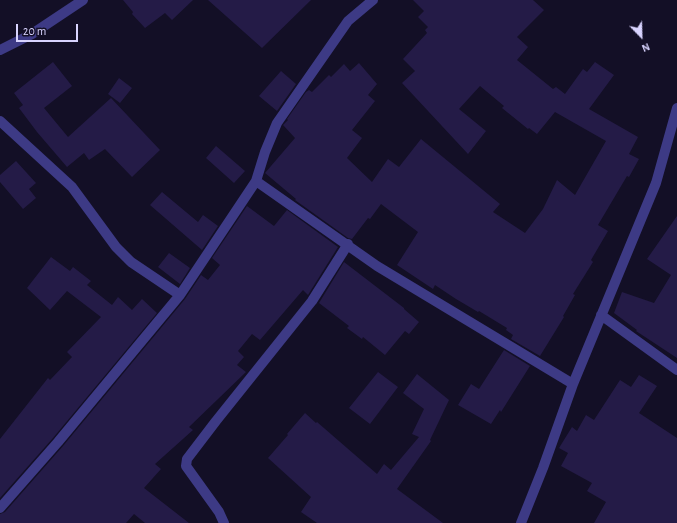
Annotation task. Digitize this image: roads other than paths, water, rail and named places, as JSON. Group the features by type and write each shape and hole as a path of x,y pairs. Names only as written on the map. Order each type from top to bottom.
{"street":[{"path":"0,50 32,34 83,0"},
{"path":"0,508 58,442 180,295 256,181 265,152 277,123 348,21 373,0"},
{"path":"521,523 543,468 573,384 656,183 677,108"},
{"path":"0,121 72,187 116,247 131,262 180,295"},
{"path":"256,181 348,244 377,266 573,384"},
{"path":"224,523 219,512 186,466 187,459 312,301 348,244"},
{"path":"601,315 677,370"}]}
